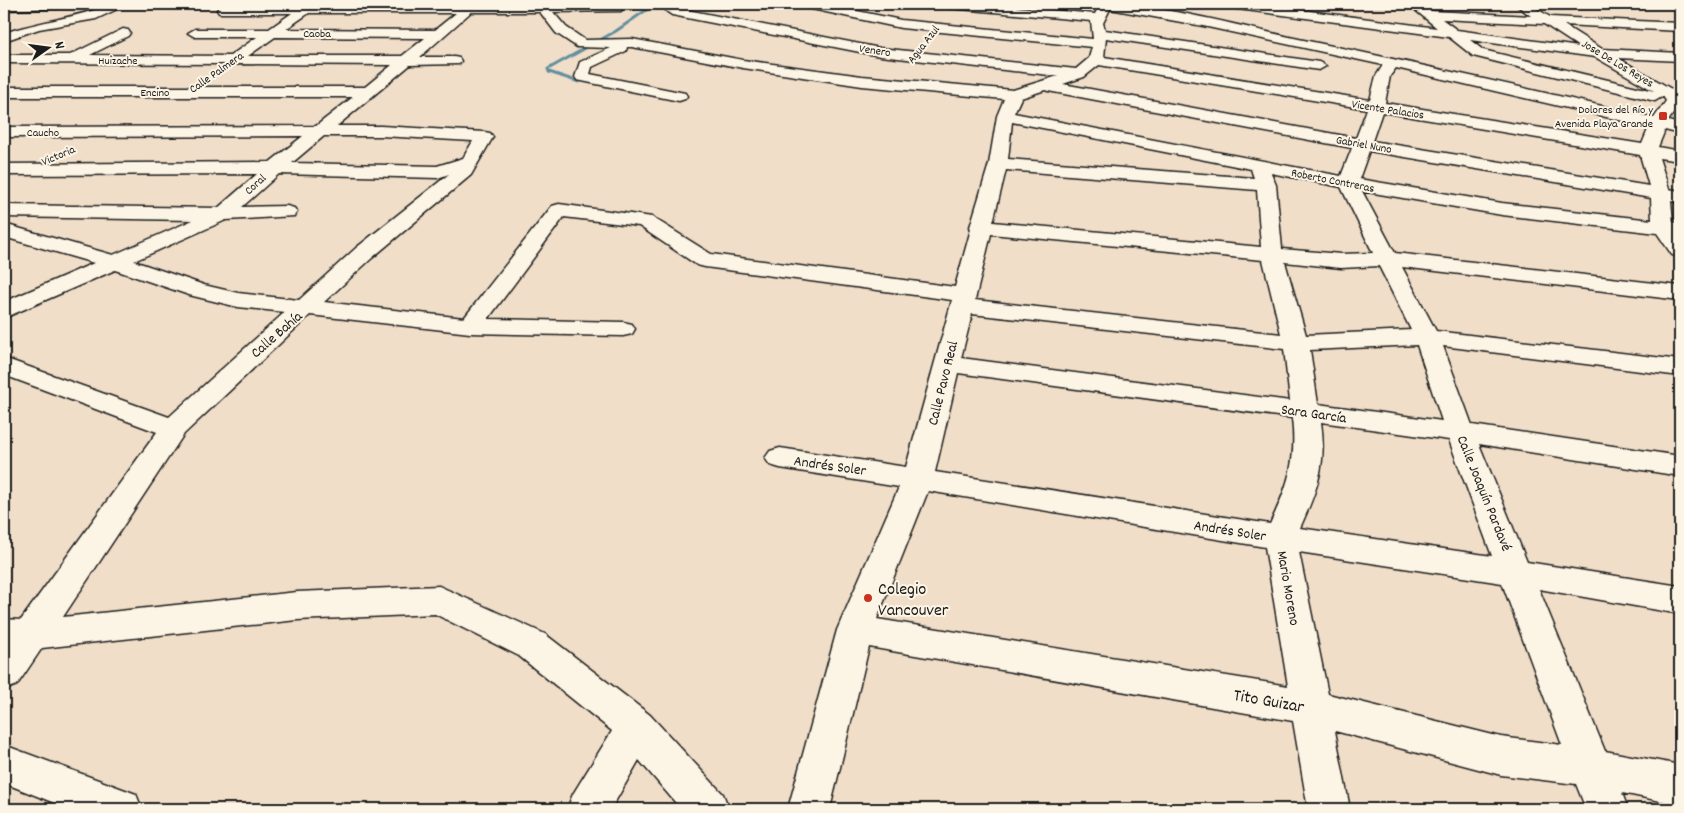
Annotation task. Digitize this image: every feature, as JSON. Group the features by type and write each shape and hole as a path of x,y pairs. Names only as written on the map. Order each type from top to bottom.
{"street":[{"path":"4,6 57,4"},
{"path":"9,36 36,26 92,16 122,4"},
{"path":"807,4 901,24 936,28 1098,34 1193,20 1305,46 1383,71 1570,103"},
{"path":"952,4 1098,34 1334,68"},
{"name":"Agua Azul","path":"895,85 913,54 936,28 952,4"},
{"path":"1230,4 1290,8 1455,35 1600,53 1680,57"},
{"path":"1414,4 1478,52 1627,88 1678,98 1659,123 1648,151 1680,250"},
{"name":"Jose De Los Reyes","path":"1521,4 1678,98"},
{"path":"543,6 561,30 582,44 632,44 743,64 895,85 1010,106 1048,86 1098,34"},
{"path":"223,10 311,7 543,6 617,8"},
{"name":"Calle Palmera","path":"161,107 187,92 311,7"},
{"name":"Coral","path":"4,311 223,214 318,131 353,106 366,92 440,34 470,7"},
{"path":"1290,8 1305,46"},
{"path":"679,27 730,9"},
{"name":"Venero","path":"672,11 857,48 913,54 1098,34"},
{"path":"1429,15 1680,27"},
{"path":"1092,120 1193,20"},
{"path":"4,91 123,33 94,33"},
{"name":"Caoba","path":"194,33 440,34"},
{"path":"9,36 74,34"},
{"path":"660,34 585,65 582,76 679,96"},
{"name":"Vicente Palacios","path":"1098,34 1145,68 1680,156"},
{"path":"1457,77 1476,60 1478,52"},
{"name":"Huizache","path":"4,59 454,61"},
{"path":"1383,71 1457,77 1680,129"},
{"path":"1348,183 1376,107 1383,71"},
{"name":"Gabriel Nuno","path":"1048,86 1124,88 1361,144 1680,197"},
{"path":"1627,88 1658,87"},
{"name":"Encino","path":"4,91 366,92"},
{"name":"Roberto Contreras","path":"1010,106 1092,120 1262,175 1348,183 1502,209 1672,228"},
{"name":"Calle Pavo Real","path":"809,809 855,630 918,478 980,227 998,164 1010,106"},
{"path":"112,132 146,116"},
{"name":"Caucho","path":"4,132 381,131"},
{"name":"Calle Bahía","path":"4,674 17,635 174,428 364,253 464,171 484,137 381,131"},
{"name":"Victoria","path":"4,178 112,132"},
{"path":"4,169 274,168 438,172 469,162"},
{"path":"998,164 1262,175"},
{"name":"Mario Moreno","path":"1262,175 1272,254 1296,343 1308,441 1308,463 1302,489 1280,537 1328,809"},
{"name":"Calle Joaquín Pardavé","path":"1348,183 1427,337 1460,432 1608,809"},
{"path":"470,326 559,210 646,221 705,260 963,300 1296,343 1427,337 1680,368"},
{"path":"4,211 223,214 288,212"},
{"path":"980,227 1341,261 1386,260 1680,293"},
{"path":"4,230 117,262 205,292 238,300 470,326 623,329"},
{"name":"Sara García","path":"946,364 1460,432 1680,466"},
{"path":"4,366 46,380 106,405 174,428"},
{"name":"Andrés Soler","path":"780,458 918,478 1280,537 1516,572 1680,600"},
{"path":"17,635 297,606 439,600 532,645 636,727 708,809"},
{"name":"Tito Guizar","path":"855,630 1310,707 1500,756 1590,767 1680,785"},
{"path":"588,809 636,727"},
{"path":"4,764 121,809"}],"waterway":[{"path":"579,82 549,72 548,69 616,31 655,4"}],"place":[{"name":"Dolores del Río y Avenida Playa Grande","path":"1663,116"},
{"name":"Colegio Vancouver","path":"868,598"}]}
